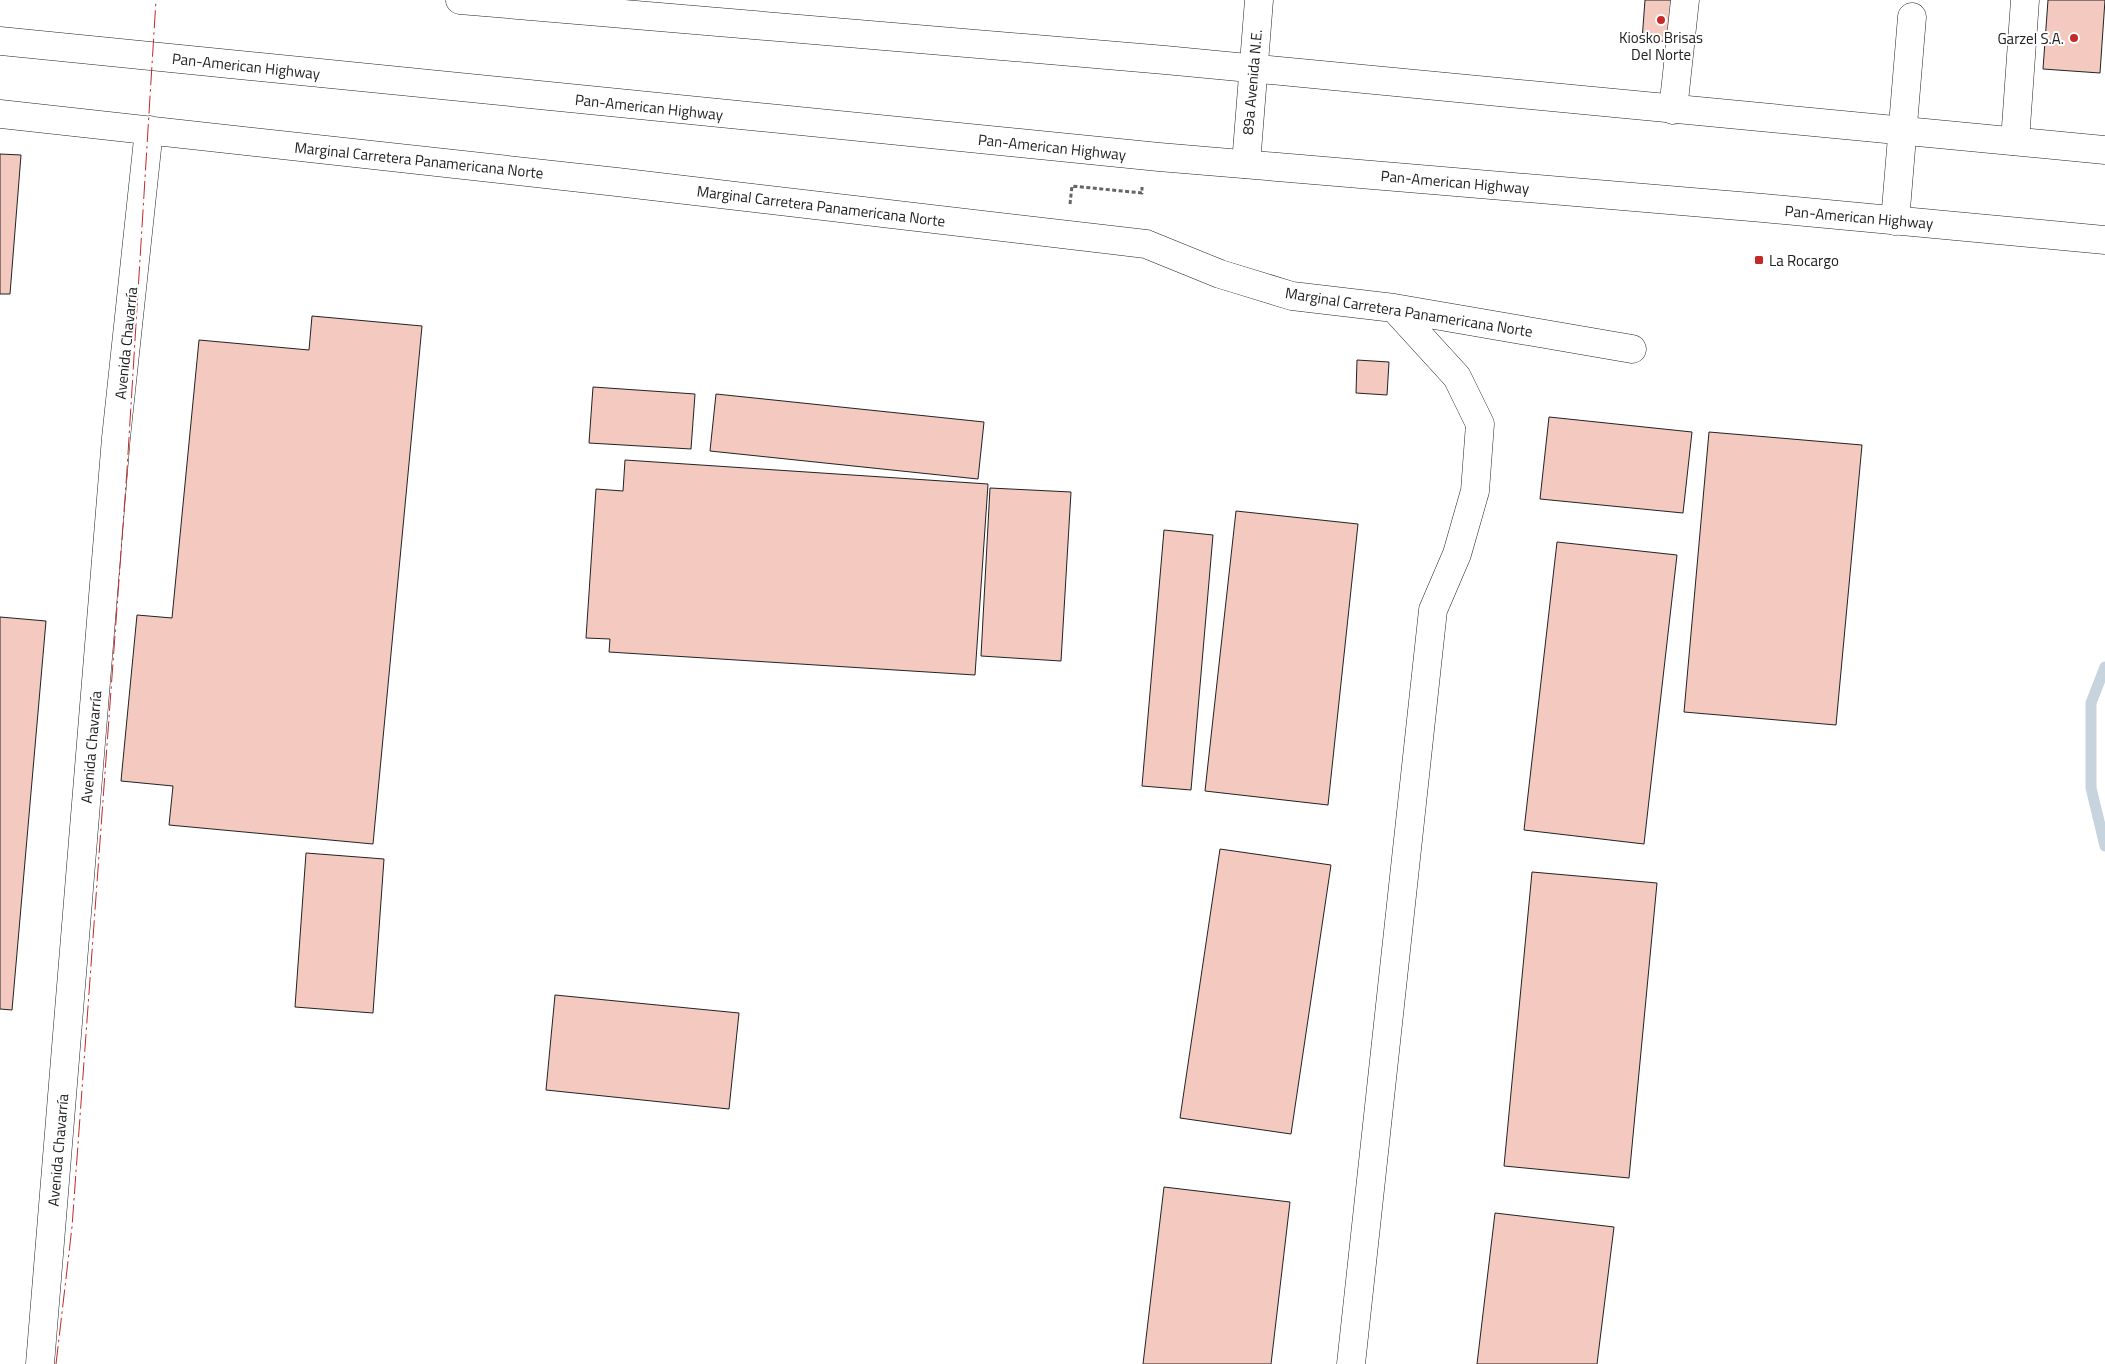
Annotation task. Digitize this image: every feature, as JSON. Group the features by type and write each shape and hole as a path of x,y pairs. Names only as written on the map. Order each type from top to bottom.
{"main road":[{"path":"460,0 1254,69 2105,150"},
{"name":"89a Avenida N.E.","path":"1246,164 1259,0"},
{"path":"1673,110 1685,0"},
{"path":"2015,141 2025,0"},
{"path":"1896,221 1912,17"},
{"name":"Pan-American Highway","path":"0,41 559,98 1246,164 2105,240"},
{"name":"Marginal Carretera Panamericana Norte","path":"0,114 1146,244 1220,274 1292,296 1394,308 1632,349"},
{"name":"Avenida Chavarría","path":"40,1364 116,438 149,130"},
{"path":"1350,1364 1433,610 1457,554 1476,491 1480,424 1457,377 1394,308"}],"path":[{"path":"1067,234 1072,186 1142,193"}],"building":[{"name":"Kiosko Brisas Del Norte","path":"1645,0 1680,0 1677,42 1642,40"},
{"name":"Garzel S.A.","path":"2048,0 2105,0 2100,73 2043,69"},
{"path":"0,154 21,155 10,294 0,294"},
{"path":"312,316 422,326 373,844 169,825 173,786 121,781 137,615 172,618 199,340 309,350"},
{"path":"1357,360 1389,362 1387,395 1356,393"},
{"path":"593,387 695,394 691,449 589,443"},
{"path":"716,394 984,422 978,479 710,451"},
{"path":"1549,417 1692,432 1683,513 1540,499"},
{"path":"1709,432 1862,445 1836,725 1684,712"},
{"path":"625,460 988,484 975,675 609,652 610,639 586,638 596,489 623,491"},
{"path":"990,488 1071,492 1061,661 981,656"},
{"path":"1236,511 1358,524 1328,805 1205,791"},
{"path":"1164,530 1213,535 1191,790 1142,786"},
{"path":"1557,542 1677,555 1644,844 1524,830"},
{"path":"0,617 46,621 12,1010 0,1009"},
{"path":"1220,849 1331,865 1291,1134 1180,1118"},
{"path":"306,853 384,859 373,1013 295,1007"},
{"path":"1532,872 1657,883 1629,1178 1504,1166"},
{"path":"555,995 739,1013 729,1109 546,1090"},
{"path":"1164,1187 1290,1202 1271,1364 1143,1364"},
{"path":"1495,1213 1614,1227 1597,1364 1477,1364"}],"waterway":[{"path":"2105,667 2091,703 2091,788 2105,846"}],"power":[{"path":"56,1364 72,1227 127,470 156,0"}],"place":[{"name":"Kiosko Brisas Del Norte","path":"1661,20"},
{"name":"Garzel S.A.","path":"2074,38"},
{"name":"La Rocargo","path":"1759,260"}]}
